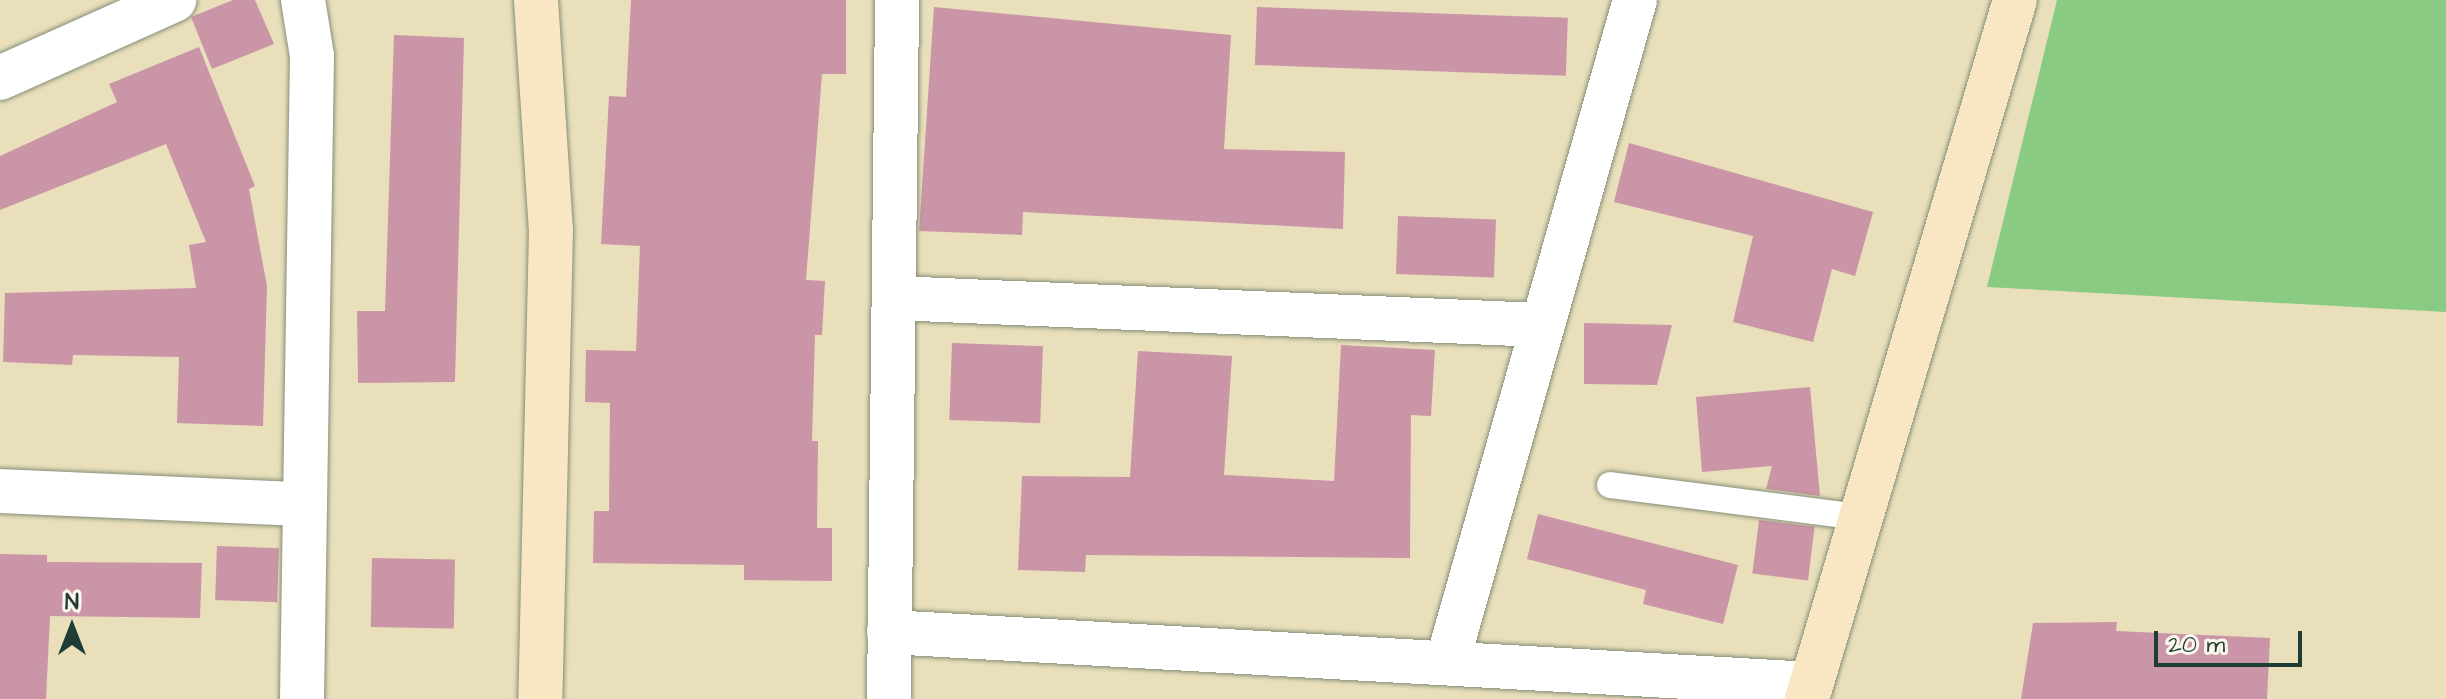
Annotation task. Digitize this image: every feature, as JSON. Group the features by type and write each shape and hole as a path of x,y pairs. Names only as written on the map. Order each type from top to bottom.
{"street":[{"path":"0,78 174,0"},
{"path":"302,699 302,504 312,56 303,0"},
{"path":"536,0 551,230 540,699"},
{"path":"889,699 897,0"},
{"path":"1447,663 1635,0"},
{"path":"889,632 1447,663 1809,692 2015,0"},
{"path":"894,298 1542,325"},
{"path":"0,491 302,504"}],"lane":[{"path":"1610,485 1861,517"}],"green space":[{"path":"2057,0 2446,0 2446,312 1987,287"}],"building":[{"path":"233,0 255,0 274,44 212,69 191,17"},
{"path":"631,0 846,0 846,74 822,74 806,280 825,281 822,335 815,335 812,441 818,441 817,528 832,528 832,581 744,580 744,565 593,563 594,511 609,511 610,403 585,402 586,350 636,351 640,246 601,244 609,96 626,97"},
{"path":"934,7 1231,35 1224,149 1345,152 1343,229 1023,212 1022,235 919,231"},
{"path":"1257,7 1568,18 1566,76 1255,65"},
{"path":"394,35 464,38 455,382 358,383 357,311 385,311"},
{"path":"199,47 255,186 249,189 267,286 263,426 177,423 179,357 73,355 72,365 3,362 5,293 196,288 189,245 206,242 166,144 0,210 0,156 117,102 109,84"},
{"path":"1629,143 1873,212 1855,276 1832,269 1813,342 1733,322 1753,236 1614,202"},
{"path":"1398,216 1496,219 1494,277 1396,274"},
{"path":"1584,323 1672,325 1657,385 1584,384"},
{"path":"952,343 1043,346 1040,423 949,420"},
{"path":"1341,345 1435,350 1431,416 1411,415 1410,558 1086,555 1085,572 1018,570 1022,476 1130,477 1138,351 1232,356 1224,475 1334,481"},
{"path":"1810,387 1820,496 1766,489 1772,466 1702,472 1696,397"},
{"path":"1538,514 1738,565 1723,624 1643,604 1646,590 1527,559"},
{"path":"1759,520 1815,527 1808,580 1752,574"},
{"path":"217,546 279,548 277,602 215,600"},
{"path":"0,554 47,555 47,562 202,563 200,618 50,616 46,699 0,699"},
{"path":"372,558 455,559 454,628 371,627"},
{"path":"2117,622 2116,631 2270,638 2267,699 2021,699 2033,623"}]}
